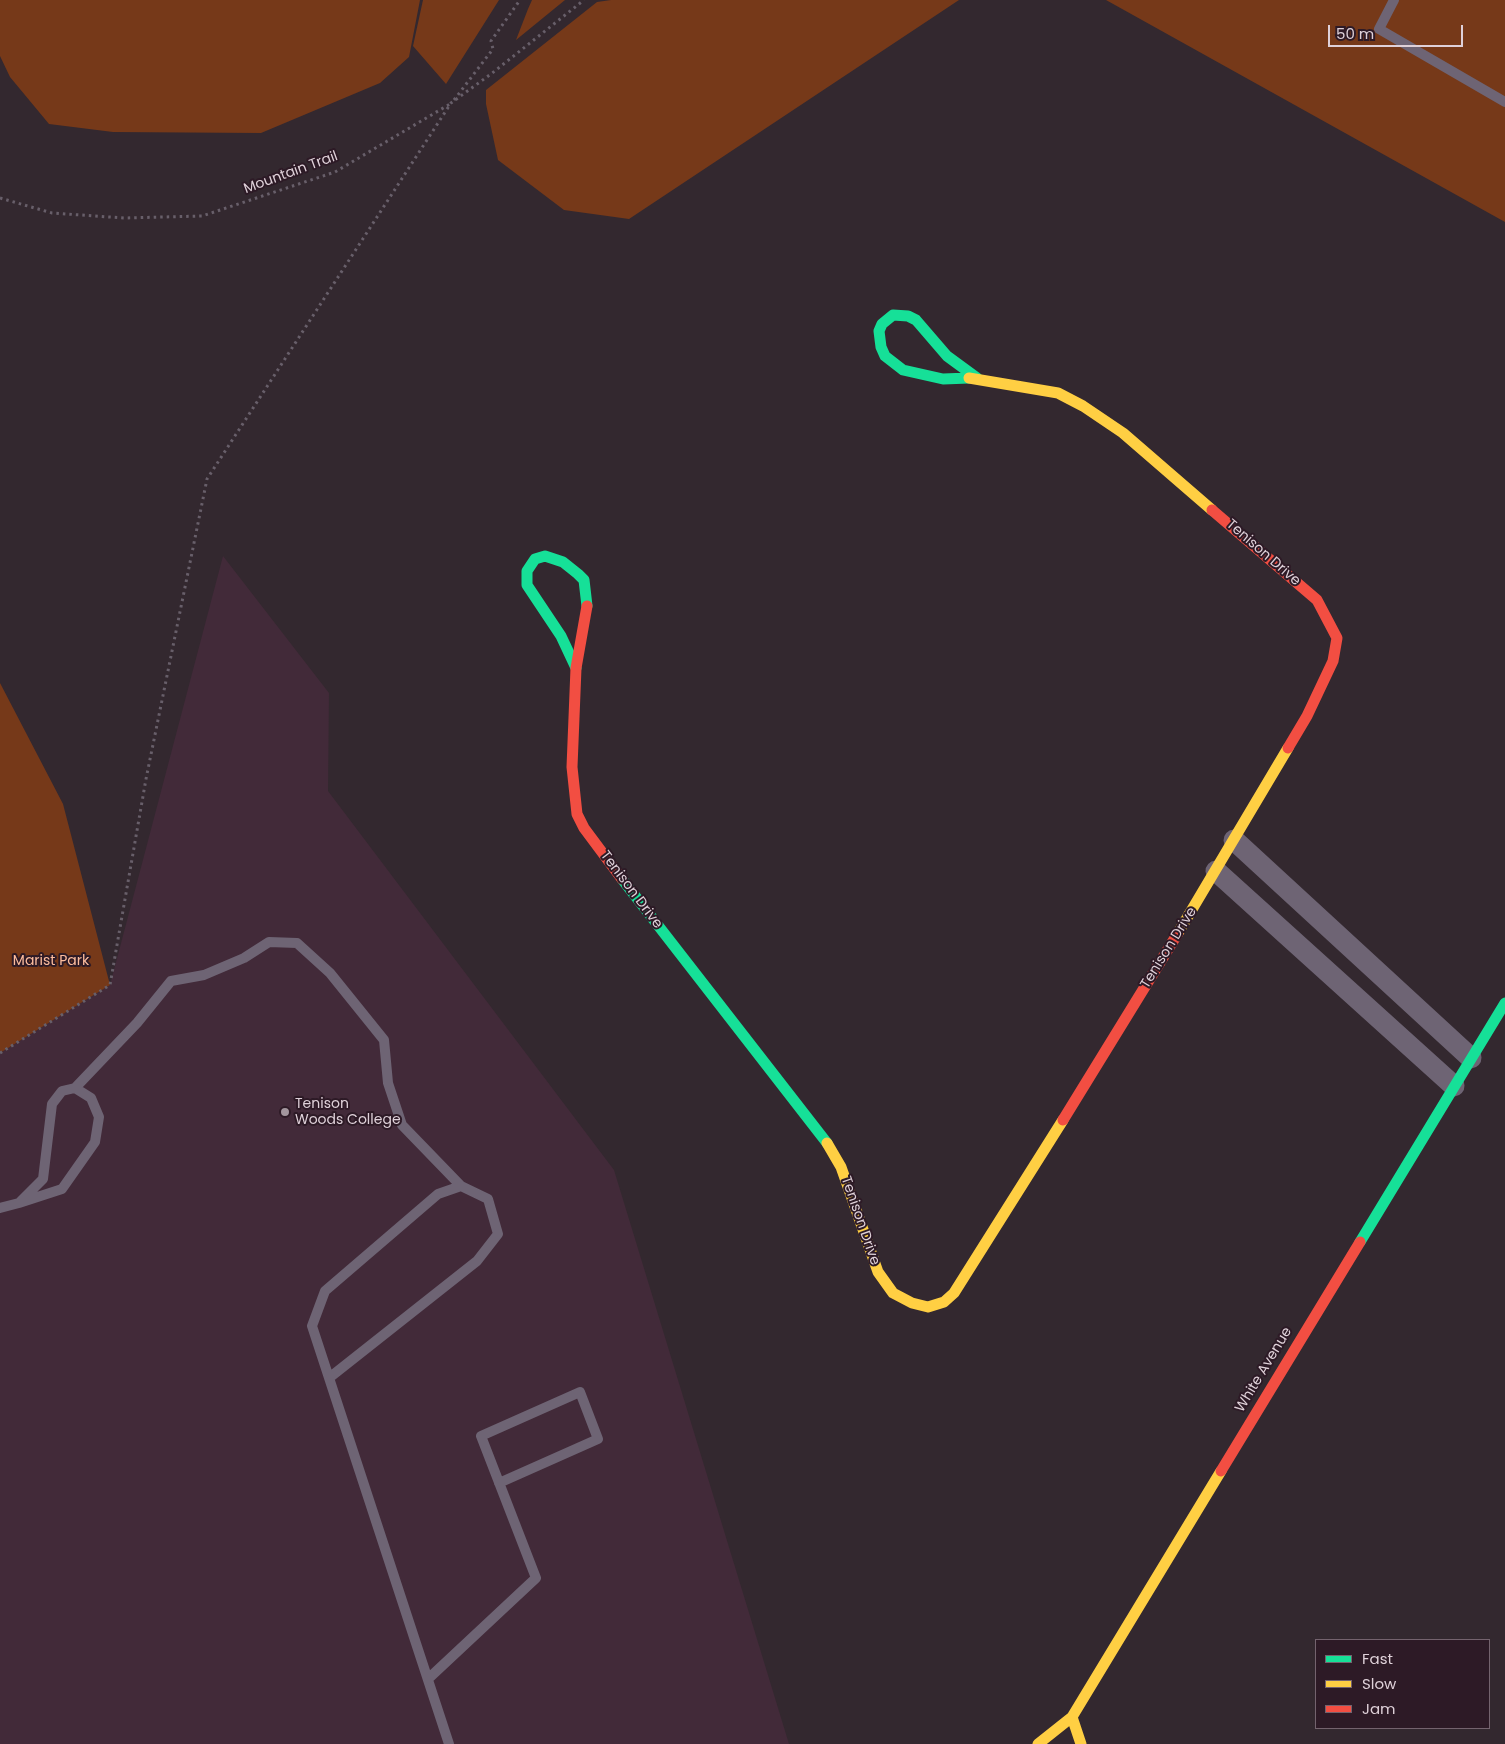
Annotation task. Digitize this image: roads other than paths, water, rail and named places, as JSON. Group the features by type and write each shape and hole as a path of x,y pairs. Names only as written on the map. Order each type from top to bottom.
{"street":[{"name":"Tenison Drive","path":"576,668 561,636 527,585 527,571 535,559 545,556 563,562 584,580 587,613 576,668 572,767 576,814 584,828 654,921 823,1136 841,1167 878,1272 893,1293 912,1303 928,1307 944,1302 954,1293 1216,871 1325,682 1333,661 1337,638 1317,600 1123,433 1083,406 1058,393 977,378 943,379 903,370 885,356 881,347 879,331 882,324 893,315 908,316 916,320 947,356 977,378"},
{"path":"1234,840 1471,1058"},
{"path":"1216,871 1454,1086"},
{"name":"White Avenue","path":"1038,1744 1072,1716 1505,1003"},
{"path":"1072,1716 1081,1744"}],"lane":[{"path":"1394,0 1379,29 1505,102"},
{"path":"19,1203 43,1179 52,1104 62,1091 75,1088 137,1023 171,981 204,975 244,958 269,942 297,943 330,973 384,1040 388,1083 402,1125 461,1186 488,1199 498,1234 477,1261 329,1378"},
{"path":"0,1208 62,1189 95,1142 99,1117 91,1098 75,1088"},
{"path":"449,1744 312,1326 325,1291 438,1194 461,1186"},
{"path":"428,1679 536,1578 499,1483 481,1436 580,1392 598,1440 499,1483"}],"place":[{"name":"Tenison Woods College","path":"285,1112"}],"park label":[{"name":"Marist Park","path":"51,961"}]}
